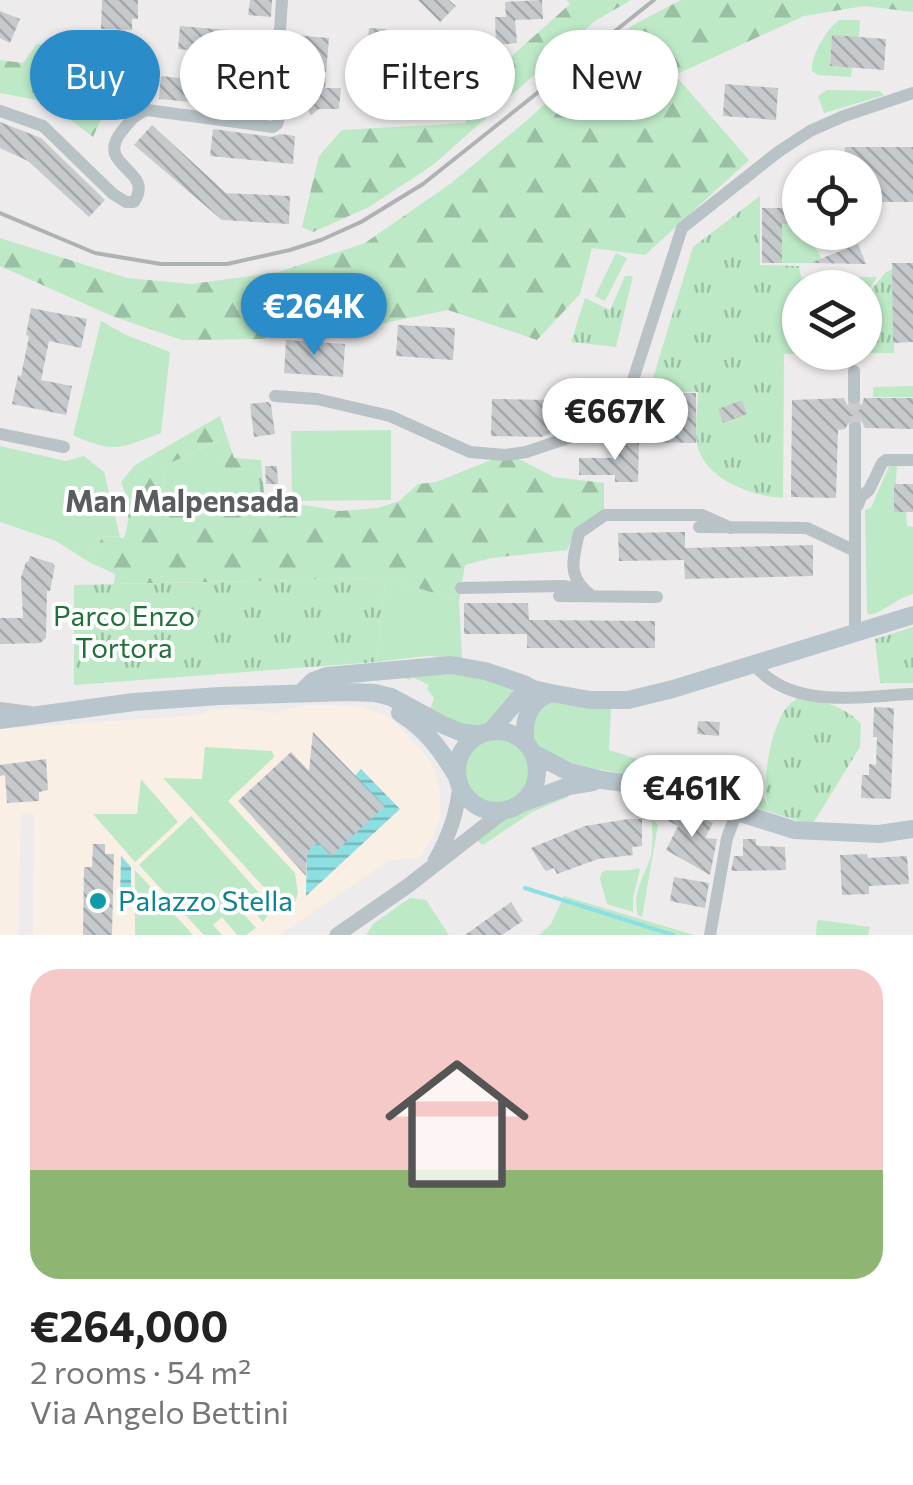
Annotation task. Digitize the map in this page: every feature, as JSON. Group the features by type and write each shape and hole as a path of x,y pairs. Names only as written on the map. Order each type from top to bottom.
{"main road":[{"path":"302,692 313,681 327,676 451,665 484,671 542,691 590,700 628,700 913,615"},
{"path":"459,782 461,754 469,743 485,734 520,696 542,691"},
{"path":"522,803 537,775 524,732 526,718 542,691"},
{"path":"0,720 101,705 302,692 375,692 460,732 510,733 569,772 662,788 794,830 879,834 913,830"},
{"path":"349,692 390,706 417,724 440,748 465,795 482,808 504,811 569,786 602,780"}],"street":[{"path":"0,111 43,126 113,194 134,202 140,191 138,183 118,161 113,142 136,113 146,110 273,128 277,124 281,112 276,92 282,0"},
{"path":"275,396 317,399 390,416 470,452 505,456 568,438 633,380 682,228 778,152 810,132 844,116 913,94"},
{"path":"854,372 854,398"},
{"path":"855,428 855,632"},
{"path":"0,434 64,447"},
{"path":"855,512 882,463 913,460"},
{"path":"587,593 576,580 572,566 579,534 605,515 702,515 731,528"},
{"path":"698,528 807,528 855,551"},
{"path":"462,588 563,586 587,593"},
{"path":"560,596 587,593 657,597"},
{"path":"753,663 765,678 779,686 820,699 913,694"},
{"path":"0,708 47,714"},
{"path":"431,868 450,834 458,809 459,782"},
{"path":"343,933 504,811"},
{"path":"710,935 726,838 736,812"}],"shaded area":[{"path":"307,705 359,706 380,713 394,721 423,752 434,769 440,817 432,839 418,858 390,860 279,935 33,935 34,814 21,813 18,935 0,935 0,729 200,715 234,708 278,713"}],"green space":[{"path":"567,0 631,0 585,30 541,30 570,4"},
{"path":"681,0 913,0 913,12 864,6 804,16 678,74 678,30 627,30"},
{"path":"839,20 860,20 859,38 832,36 830,66 852,67 851,77 818,75 812,71 817,50"},
{"path":"535,35 535,74 515,92 515,53"},
{"path":"30,54 30,99 0,93 0,60 23,63"},
{"path":"678,78 749,160 645,255 592,248 580,294 537,340 448,310 370,326 259,339 182,340 112,316 0,266 0,238 127,278 192,284 279,272 365,243 450,184 535,113 535,120 678,120"},
{"path":"827,90 879,91 885,95 824,113 818,96"},
{"path":"71,120 101,120 93,137"},
{"path":"484,120 433,165 369,207 313,232 302,227 319,156 342,130"},
{"path":"760,196 760,265 799,266 800,270 782,270 783,498 733,485 703,460 696,436 698,392 649,391 693,247"},
{"path":"762,208 782,208 782,250 816,250 823,263 762,263"},
{"path":"616,253 627,258 605,301 595,296"},
{"path":"895,268 894,353 882,353 882,277"},
{"path":"625,276 633,276 616,347 571,342 585,298 610,310"},
{"path":"101,321 170,352 161,433 117,447 98,445 73,435"},
{"path":"913,386 913,397 873,397 873,387"},
{"path":"220,416 234,458 261,460 264,494 287,494 291,503 340,511 378,508 399,501 418,484 436,482 491,460 513,456 554,477 604,483 604,511 575,533 567,550 465,565 459,601 386,578 114,584 115,574 89,562 103,536 124,538 128,510 121,482 135,465","holes":["221,439 225,471 258,467 261,499 163,500 164,466"]},
{"path":"391,430 391,500 292,501 291,431"},
{"path":"222,439 225,471 258,467 261,499 163,500 164,466"},
{"path":"0,446 66,461 84,456 104,472 120,537 103,536 89,562 56,541 0,522"},
{"path":"889,466 897,466 894,511 906,512 907,526 913,527 913,594 869,615 865,510 871,508"},
{"path":"386,578 459,601 462,658 427,656 376,662"},
{"name":"Parco Enzo Tortora","path":"386,578 376,662 74,685 74,585"},
{"path":"913,627 913,683 880,683 875,639"},
{"path":"428,669 523,686 491,722 466,728 429,712 434,698 427,689 429,685 405,678"},
{"path":"797,698 832,705 861,724 860,747 812,825 770,812 767,801 767,764 773,738 782,713"},
{"path":"553,700 611,708 609,750 765,799 770,812 664,779 567,765 542,749 531,736 531,715"},
{"path":"497,739 519,749 529,771 519,793 497,803 475,793 465,771 475,749"},
{"path":"205,747 272,751 274,757 228,801 295,873 298,893 294,905 286,911 163,778 202,779"},
{"path":"141,779 178,822 135,862 93,814 137,814"},
{"path":"567,792 568,797 532,812 483,845 476,840 519,812"},
{"path":"191,816 268,903 270,912 263,922 243,898 235,904 256,928 246,935 237,935 222,917 213,925 222,935 204,935 139,865"},
{"path":"651,818 658,825 642,917 638,915 636,900 651,855"},
{"path":"638,868 633,912 607,904 600,879 602,872"},
{"path":"135,870 160,897 160,901 135,901"},
{"path":"564,896 694,935 539,935 551,924"},
{"path":"410,898 426,900 449,935 366,935 373,924"},
{"path":"135,906 169,911 193,935 135,935"},
{"path":"820,920 870,927 868,935 816,935"}],"water":[{"path":"361,769 400,809 306,896 307,852 318,842 331,856 355,776"},
{"path":"121,856 131,867 131,899 120,899"}],"building":[{"path":"102,0 138,0 138,19 132,19 132,30 101,29"},
{"path":"250,0 272,0 271,17 248,15"},
{"path":"418,0 449,0 456,6 440,22"},
{"path":"542,0 543,19 515,20 517,43 515,30 495,30 495,17 506,17 505,2"},
{"path":"0,11 20,19 10,43 0,38"},
{"path":"180,26 228,30 180,30 178,49"},
{"path":"832,35 886,39 884,70 830,66"},
{"path":"325,38 329,38 325,72"},
{"path":"161,76 180,78 180,101 160,99"},
{"path":"725,84 778,88 776,120 723,116"},
{"path":"325,88 341,88 339,109 325,109"},
{"path":"0,122 41,138 105,200 89,217 28,161 0,148"},
{"path":"152,125 226,193 290,196 289,224 222,220 134,145"},
{"path":"213,129 295,136 293,164 210,156"},
{"path":"913,147 913,202 882,202 882,150 845,150"},
{"path":"762,208 782,208 782,263 762,263"},
{"path":"843,250 860,250 866,264 810,263"},
{"path":"892,263 913,263 913,342 893,343"},
{"path":"31,308 87,319 81,348 49,341 41,380 72,386 66,415 12,404 29,336 26,335"},
{"path":"398,325 455,328 453,360 396,356"},
{"path":"286,340 345,344 343,377 284,373"},
{"path":"646,393 696,393 696,443 646,442"},
{"path":"844,398 848,406 855,408 864,398 913,398 913,429 865,428 861,420 851,419 845,429 838,430 836,498 791,497 792,400"},
{"path":"492,399 551,400 551,433 541,437 491,436"},
{"path":"742,400 747,414 723,423 718,409"},
{"path":"268,402 275,434 254,437 250,404"},
{"path":"615,439 639,440 638,482 615,482 615,475 579,475 579,458 615,458"},
{"path":"265,466 277,466 278,484 266,484"},
{"path":"894,484 913,484 913,512 894,512"},
{"path":"685,532 685,548 813,545 813,576 685,579 684,560 619,561 618,533"},
{"path":"30,556 55,566 47,591 46,638 40,643 0,644 0,618 23,618 21,577"},
{"path":"464,603 528,603 529,620 655,621 655,648 527,648 527,634 464,634"},
{"path":"874,707 894,708 891,799 861,798 862,775 869,775 869,764 876,765"},
{"path":"698,721 720,722 719,736 697,734"},
{"path":"313,732 385,806 331,856 318,842 307,852 306,876 238,801 291,752 309,771"},
{"path":"46,759 48,790 39,792 39,801 7,803 5,775 0,776 0,765"},
{"path":"676,806 713,823 705,838 717,839 710,875 666,850 678,826 668,821"},
{"path":"642,819 642,846 632,847 633,855 598,859 557,874 554,868 544,869 531,848 585,826"},
{"path":"743,839 756,839 756,845 761,846 785,847 786,870 731,871 734,856 743,856"},
{"name":"Palazzo Stella","path":"93,844 105,844 105,854 114,854 112,935 83,935 84,867 92,867"},
{"path":"867,854 868,858 907,856 909,884 869,886 869,894 842,895 840,855"},
{"path":"674,877 709,883 705,908 670,901"},
{"path":"511,902 523,921 502,935 465,935"}],"waterway":[{"path":"525,888 673,935"}],"tunnel":[{"path":"854,398 855,428"}],"railway":[{"path":"0,213 95,253 161,264 227,264 321,240 361,222 423,184 654,0"}],"place":[{"name":"Palazzo Stella","path":"98,901"}],"district":[{"name":"Man Malpensada","path":"182,502"}]}
